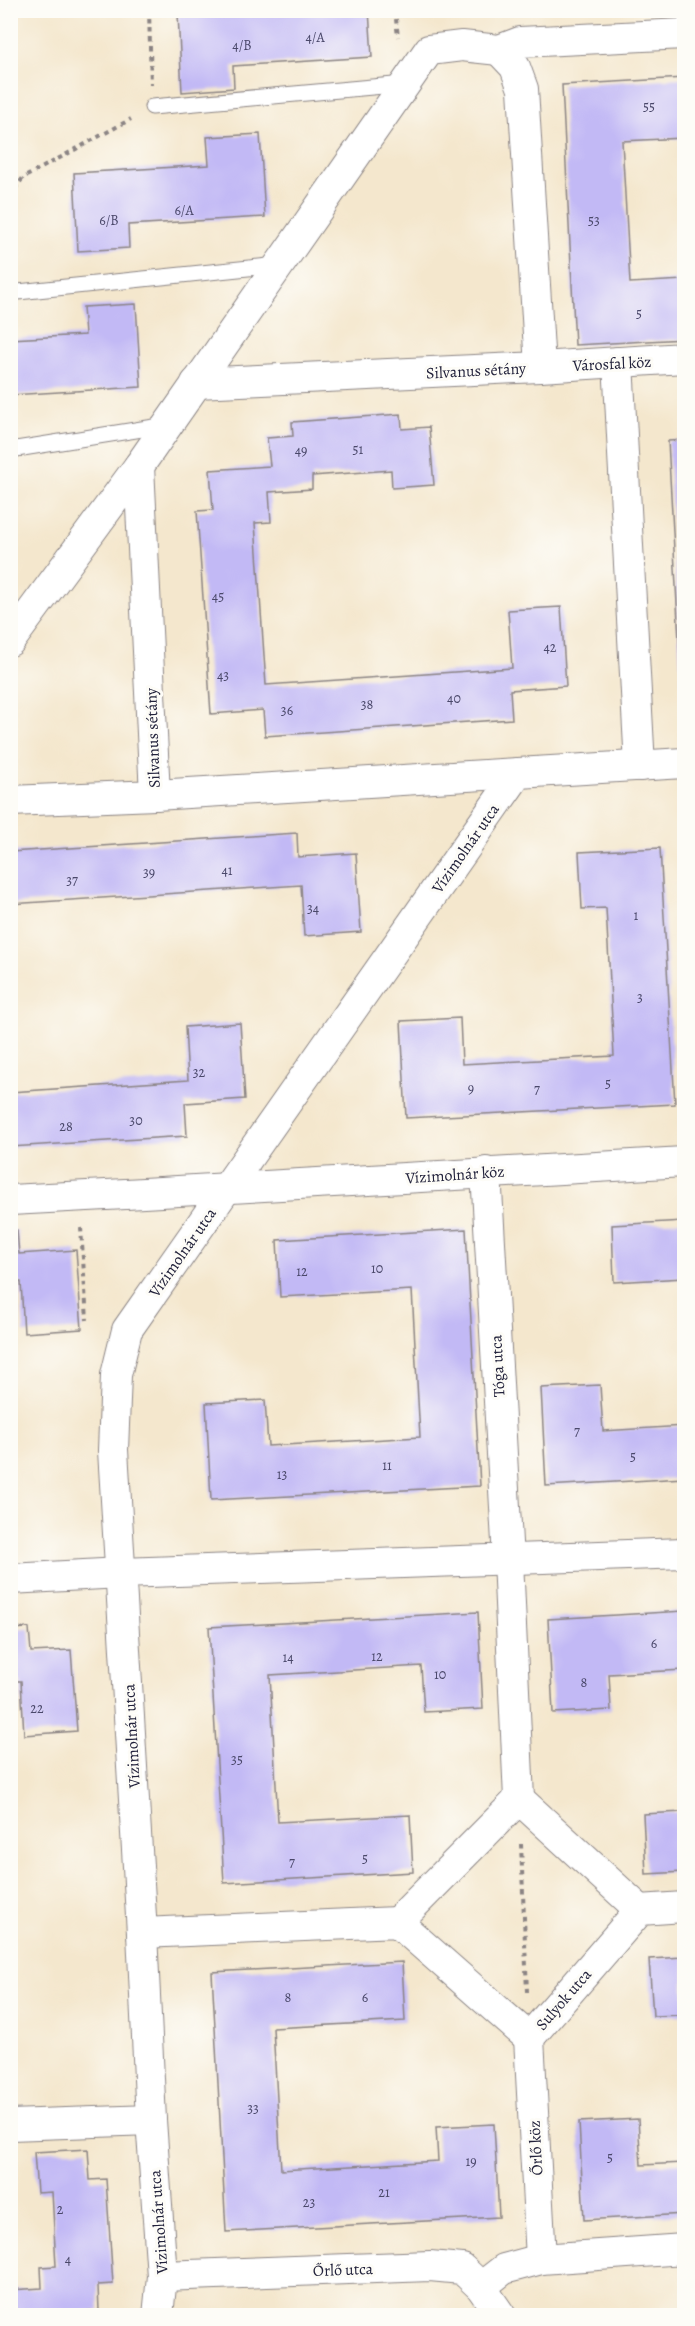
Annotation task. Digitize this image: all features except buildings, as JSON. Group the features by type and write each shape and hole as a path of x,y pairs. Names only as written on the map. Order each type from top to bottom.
{"street":[{"path":"10,641 139,466 429,50 462,46 499,50 520,42 684,34"},
{"name":"Silvanus sétány","path":"196,383 540,367 523,89 515,67 499,50"},
{"name":"Városfal köz","path":"540,367 684,358"},
{"path":"618,362 640,766"},
{"name":"Silvanus sétány","path":"10,801 155,795 139,466"},
{"path":"155,795 684,763"},
{"name":"Vízimolnár utca","path":"158,2316 162,2276 113,1450 116,1375 127,1330 518,773"},
{"name":"Vízimolnár köz","path":"226,1190 486,1172 684,1162"},
{"name":"Tóga utca","path":"486,1172 519,1798"},
{"name":"Vízimolnár utca","path":"10,1200 226,1190"},
{"path":"10,1579 684,1553"},
{"path":"142,1933 397,1923 519,1798 640,1910 684,1907"},
{"name":"Sulyok utca","path":"397,1923 529,2038 640,1910"},
{"name":"Őrlő köz","path":"529,2038 541,2259"},
{"path":"10,2126 151,2120"},
{"path":"481,2287 504,2269 541,2259 684,2249"},
{"name":"Őrlő utca","path":"162,2276 430,2266 462,2269 481,2287 501,2316"}],"lane":[{"path":"152,107 405,84"},
{"path":"18,292 278,265"},
{"path":"10,450 167,425"}],"path":[{"path":"18,292 14,190 23,178 152,107 149,10"},
{"path":"79,1197 87,1320"},
{"path":"519,1798 529,2038"}]}
